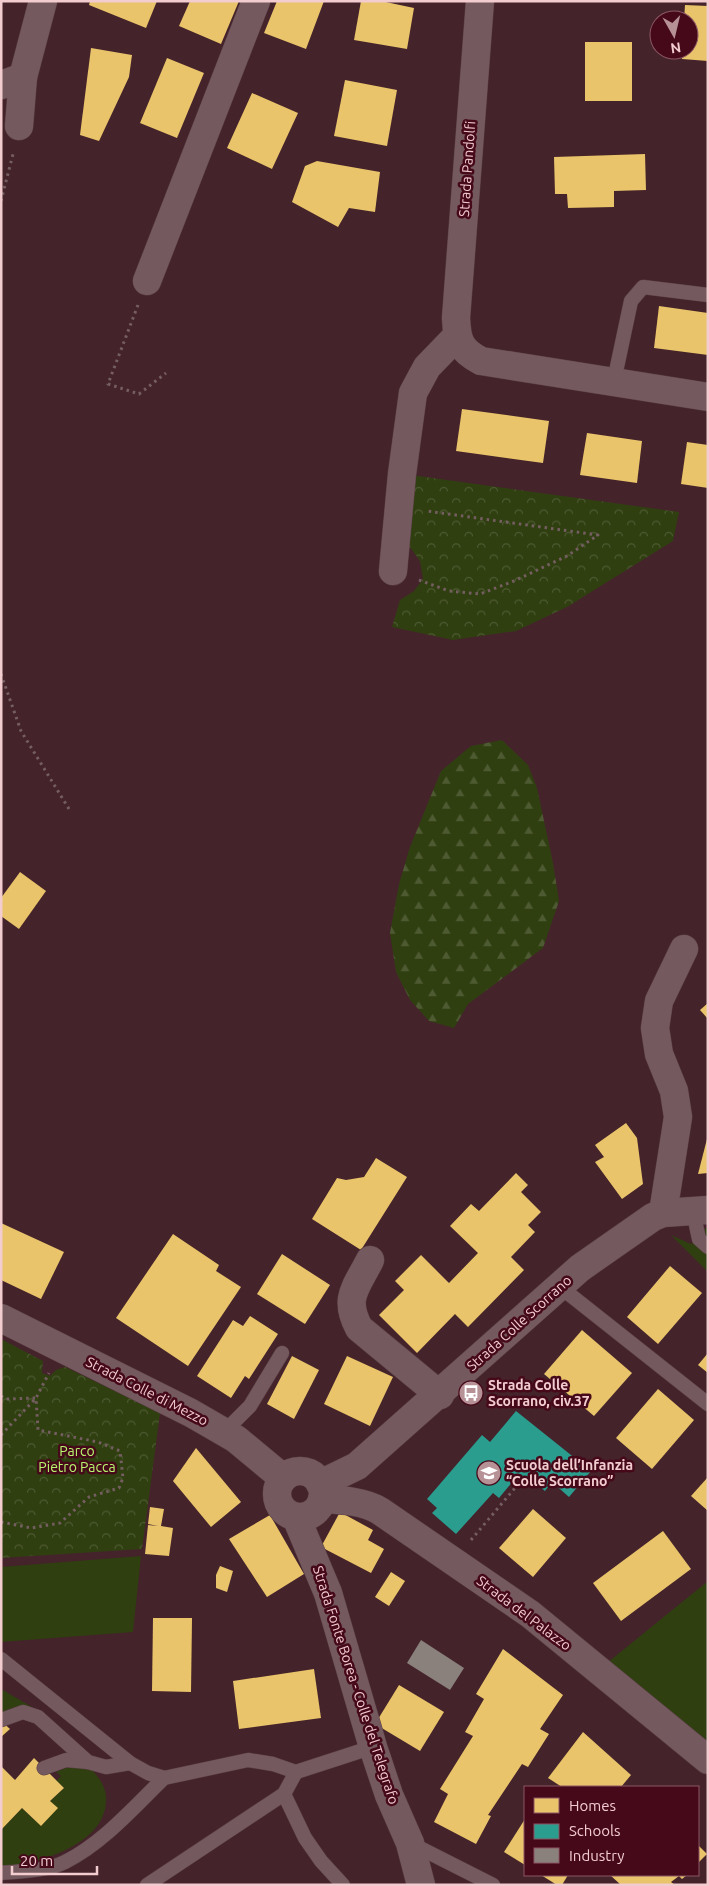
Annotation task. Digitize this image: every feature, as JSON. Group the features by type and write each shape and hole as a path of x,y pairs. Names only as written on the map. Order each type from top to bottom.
{"street":[{"path":"19,126 12,81 43,1"},
{"path":"147,281 256,1"},
{"name":"Strada Pandolfi","path":"457,336 456,318 480,1"},
{"path":"393,571 413,393 427,366 457,336 466,353 481,361 708,397"},
{"path":"663,1213 678,1117 674,1091 659,1054 655,1028 659,1001 684,949"},
{"name":"Strada Colle Scorrano","path":"314,1502 440,1395 580,1268 644,1222 663,1213 701,1210"},
{"path":"370,1260 350,1300 352,1313 359,1328 440,1395"},
{"name":"Strada Colle di Mezzo","path":"1,1318 191,1412 249,1448 283,1478"},
{"path":"300,1471 312,1475 314,1502 285,1511 278,1501 277,1489 283,1478 300,1471"},
{"name":"Strada del Palazzo","path":"314,1502 346,1501 374,1508 530,1614 708,1760"},
{"name":"Strada Fonte Borea - Colle del Telegrafo","path":"314,1502 314,1555 328,1593 373,1747 389,1795 410,1843 420,1885"}],"lane":[{"path":"614,381 631,301 643,287 708,295"},
{"path":"701,1210 699,1239 708,1247"},
{"path":"559,1286 708,1404"},
{"path":"224,1432 250,1406 282,1352"},
{"path":"1,1658 130,1763 148,1773 164,1778 248,1760 273,1764 296,1772 373,1747"},
{"path":"1,1720 23,1712 38,1717 56,1731 88,1762"},
{"path":"44,1768 66,1760 88,1762 106,1767 130,1763"},
{"path":"147,1885 284,1794 296,1772"},
{"path":"1,1873 31,1870 64,1862 97,1840 164,1778"},
{"path":"284,1794 305,1838 321,1861 343,1885"},
{"path":"410,1843 493,1885"}],"path":[{"path":"1,201 19,126"},
{"path":"147,281 108,384 139,394 166,373"},
{"path":"393,571 449,590 480,594 514,581 567,556 598,535 399,507"},
{"path":"1,674 21,731 69,809"},
{"path":"1,1396 6,1399 36,1398"},
{"path":"1,1435 36,1398"},
{"path":"1,1522 31,1528 60,1523 89,1498 119,1488 123,1478 120,1451 98,1442 38,1430 36,1398"},
{"path":"474,1537 520,1482 520,1478"}],"green space":[{"path":"411,475 679,512 673,541 567,607 516,631 453,640 392,627 400,600 414,591 423,579 420,561 404,539"},
{"path":"502,740 528,765 537,788 559,901 543,948 468,1004 454,1028 429,1021 410,1000 396,972 390,933 399,884 410,847 441,771 471,746"},
{"path":"708,1228 708,1272 671,1235 691,1244 699,1239 703,1229"},
{"name":"Parco Pietro Pacca","path":"1,1339 43,1361 42,1373 50,1376 56,1370 65,1367 160,1413 142,1549 1,1558"},
{"path":"141,1556 133,1632 1,1642 1,1567"},
{"path":"708,1581 708,1757 602,1667"},
{"path":"1,1689 32,1707 1,1716"},
{"path":"71,1766 90,1768 99,1779 104,1787 106,1796 103,1816 94,1829 67,1850 32,1862 1,1868 1,1830 22,1808 41,1826 57,1808 50,1801 64,1788 56,1781 61,1776 56,1772"}],"building: Homes":[{"path":"90,1 157,1 146,28 89,5"},
{"path":"190,1 239,1 221,44 179,26"},
{"path":"277,1 324,1 306,49 264,33"},
{"path":"361,1 381,1 414,8 407,49 354,40"},
{"path":"685,5 708,6 708,61 695,60 699,60 699,10 685,10"},
{"path":"585,42 632,42 632,101 585,101"},
{"path":"91,48 132,55 129,77 99,141 80,135"},
{"path":"167,58 204,73 177,138 140,123"},
{"path":"345,80 397,90 387,146 334,136"},
{"path":"252,93 298,113 272,169 227,148"},
{"path":"645,154 646,190 614,191 614,207 568,208 567,194 555,194 554,157"},
{"path":"317,161 380,172 375,212 349,208 338,227 292,202 305,166"},
{"path":"659,306 708,313 708,355 654,348"},
{"path":"462,409 549,421 543,463 456,451"},
{"path":"587,433 642,441 637,483 580,475"},
{"path":"687,442 708,445 708,488 681,484"},
{"path":"20,872 46,891 19,929 1,916 1,898"},
{"path":"708,1003 708,1019 700,1010"},
{"path":"626,1123 637,1138 643,1184 622,1199 595,1162 604,1157 595,1145"},
{"path":"707,1139 708,1173 698,1174"},
{"path":"376,1158 407,1177 361,1250 312,1219 337,1178 346,1180 364,1177"},
{"path":"516,1173 528,1185 521,1192 541,1212 528,1225 535,1232 511,1257 524,1270 468,1327 455,1314 417,1353 379,1315 404,1290 395,1281 421,1255 449,1283 478,1253 450,1226 471,1204 479,1211"},
{"path":"1,1223 64,1252 41,1299 1,1280"},
{"path":"173,1234 219,1265 216,1271 241,1287 188,1366 116,1318"},
{"path":"282,1254 330,1285 305,1324 257,1294"},
{"path":"670,1266 702,1293 658,1344 627,1317"},
{"path":"250,1316 278,1334 249,1379 245,1376 231,1398 197,1376 233,1320 243,1326"},
{"path":"582,1330 632,1373 594,1416 544,1374"},
{"path":"708,1353 708,1373 698,1365"},
{"path":"292,1356 319,1370 294,1419 267,1404"},
{"path":"347,1356 393,1377 370,1426 324,1404"},
{"path":"658,1389 694,1420 652,1469 616,1438"},
{"path":"196,1448 241,1502 211,1527 173,1481"},
{"path":"708,1477 708,1511 691,1496"},
{"path":"150,1507 164,1509 161,1526 173,1528 169,1556 145,1554 148,1525 158,1526 148,1524"},
{"path":"533,1509 566,1538 533,1577 499,1548"},
{"path":"340,1512 373,1530 368,1540 384,1549 371,1573 321,1547"},
{"path":"270,1515 304,1574 267,1597 229,1539"},
{"path":"663,1531 691,1569 621,1621 593,1583"},
{"path":"220,1566 233,1571 227,1592 216,1588 216,1575"},
{"path":"391,1572 405,1581 389,1606 375,1597"},
{"path":"153,1618 192,1618 191,1692 152,1691"},
{"path":"503,1649 563,1695 540,1729 549,1734 528,1767 522,1764 488,1815 491,1816 476,1844 434,1822 448,1794 440,1789 473,1736 465,1732 484,1699 476,1694"},
{"path":"314,1669 321,1718 239,1729 233,1681"},
{"path":"399,1685 444,1712 420,1751 375,1724"},
{"path":"1,1721 10,1729 1,1737"},
{"path":"583,1732 631,1775 622,1786 560,1786 548,1778"},
{"path":"34,1758 64,1788 50,1801 58,1808 41,1826 22,1808 1,1830 1,1766 15,1780"},
{"path":"524,1821 524,1864 504,1852"},
{"path":"699,1846 707,1854 699,1862"},
{"path":"543,1876 567,1876 562,1885 557,1885"},
{"path":"611,1876 679,1876 671,1882 675,1885 621,1885"}],"building: Schools":[{"path":"516,1411 591,1471 569,1497 552,1482 545,1491 528,1477 514,1480 499,1498 493,1493 456,1534 432,1513 437,1508 427,1499 482,1435 490,1442"}],"building: Industry":[{"path":"421,1640 464,1668 450,1690 407,1663"}],"place":[{"name":"Strada Colle Scorrano, civ.37","path":"471,1393"},
{"name":"Scuola dell’Infanzia “Colle Scorrano”","path":"489,1473"}]}
